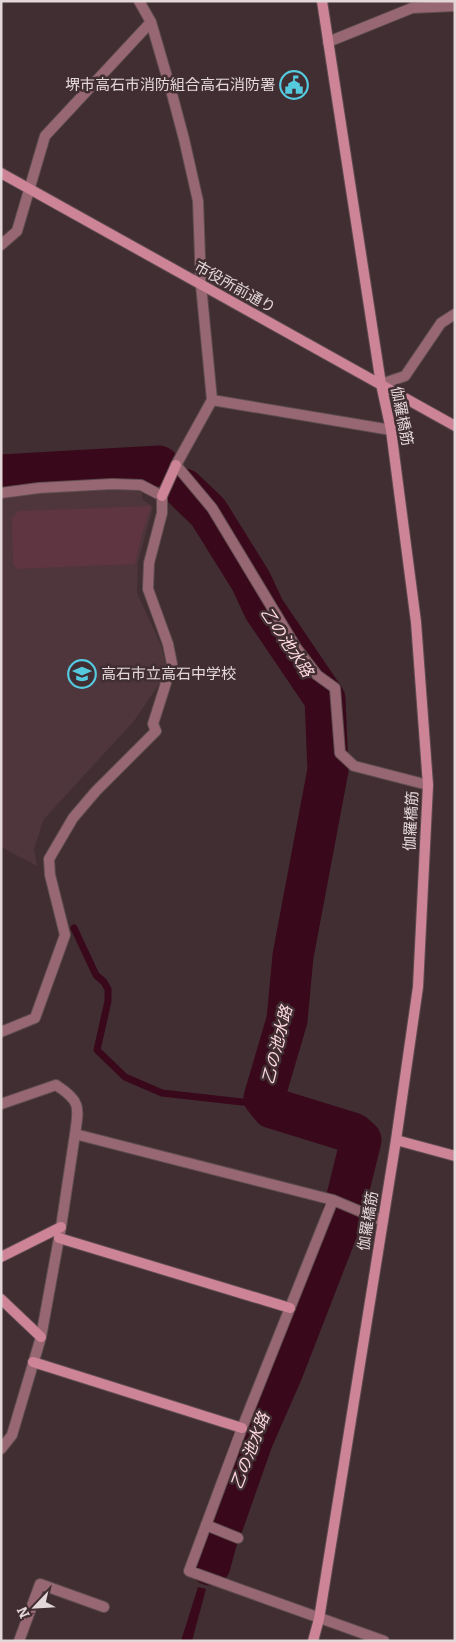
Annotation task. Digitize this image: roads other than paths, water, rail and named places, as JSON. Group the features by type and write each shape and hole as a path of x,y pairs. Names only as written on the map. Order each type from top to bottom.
{"street":[{"path":"1,1032 35,1018 65,935 50,875 49,859 73,818 96,791 156,731 153,724 172,664 168,644 148,589 149,563 162,513 162,496 176,465 212,400 201,285 198,202 184,139 151,22 139,1"},
{"name":"伽羅橋筋","path":"314,1641 383,1222 418,987 428,785 416,622 391,430 381,384 322,1"},
{"path":"328,42 412,8 455,6"},
{"path":"1,245 17,231 44,136 151,22"},
{"name":"市役所前通り","path":"1,173 455,426"},
{"path":"381,384 405,376 441,323 455,314"},
{"path":"212,400 391,430"},
{"path":"176,465 212,508 297,649 317,675 335,688 340,753 354,766 428,785"},
{"path":"1,493 39,488 112,484 141,485 162,496"},
{"path":"1,1104 56,1085 72,1095 79,1110 61,1227 41,1337 12,1435 1,1449"},
{"path":"75,1134 335,1201 383,1222"},
{"path":"396,1140 455,1156"},
{"path":"335,1201 242,1428 210,1526 189,1571 384,1641"},
{"path":"1,1257 61,1227"},
{"path":"59,1238 290,1308"},
{"path":"1,1299 41,1337"},
{"path":"33,1362 242,1428"},
{"path":"210,1526 238,1538"},
{"path":"19,1641 40,1584 104,1607"}],"waterway":[{"name":"乙の池水路","path":"1,475 159,466"},
{"name":"乙の池水路","path":"184,489 208,512 251,581 264,609 325,699 328,770 293,956 287,1020 264,1098 272,1108 353,1133 361,1140 341,1221 282,1373 253,1439 222,1527"},
{"path":"74,928 96,975 104,982 108,989 108,1001 97,1050 125,1077 162,1093 251,1103 264,1098"},
{"name":"乙の池水路","path":"210,1565 218,1536"}],"place":[{"name":"堺市高石市消防組合高石消防署","path":"294,85"},
{"name":"高石市立高石中学校","path":"82,674"}]}
